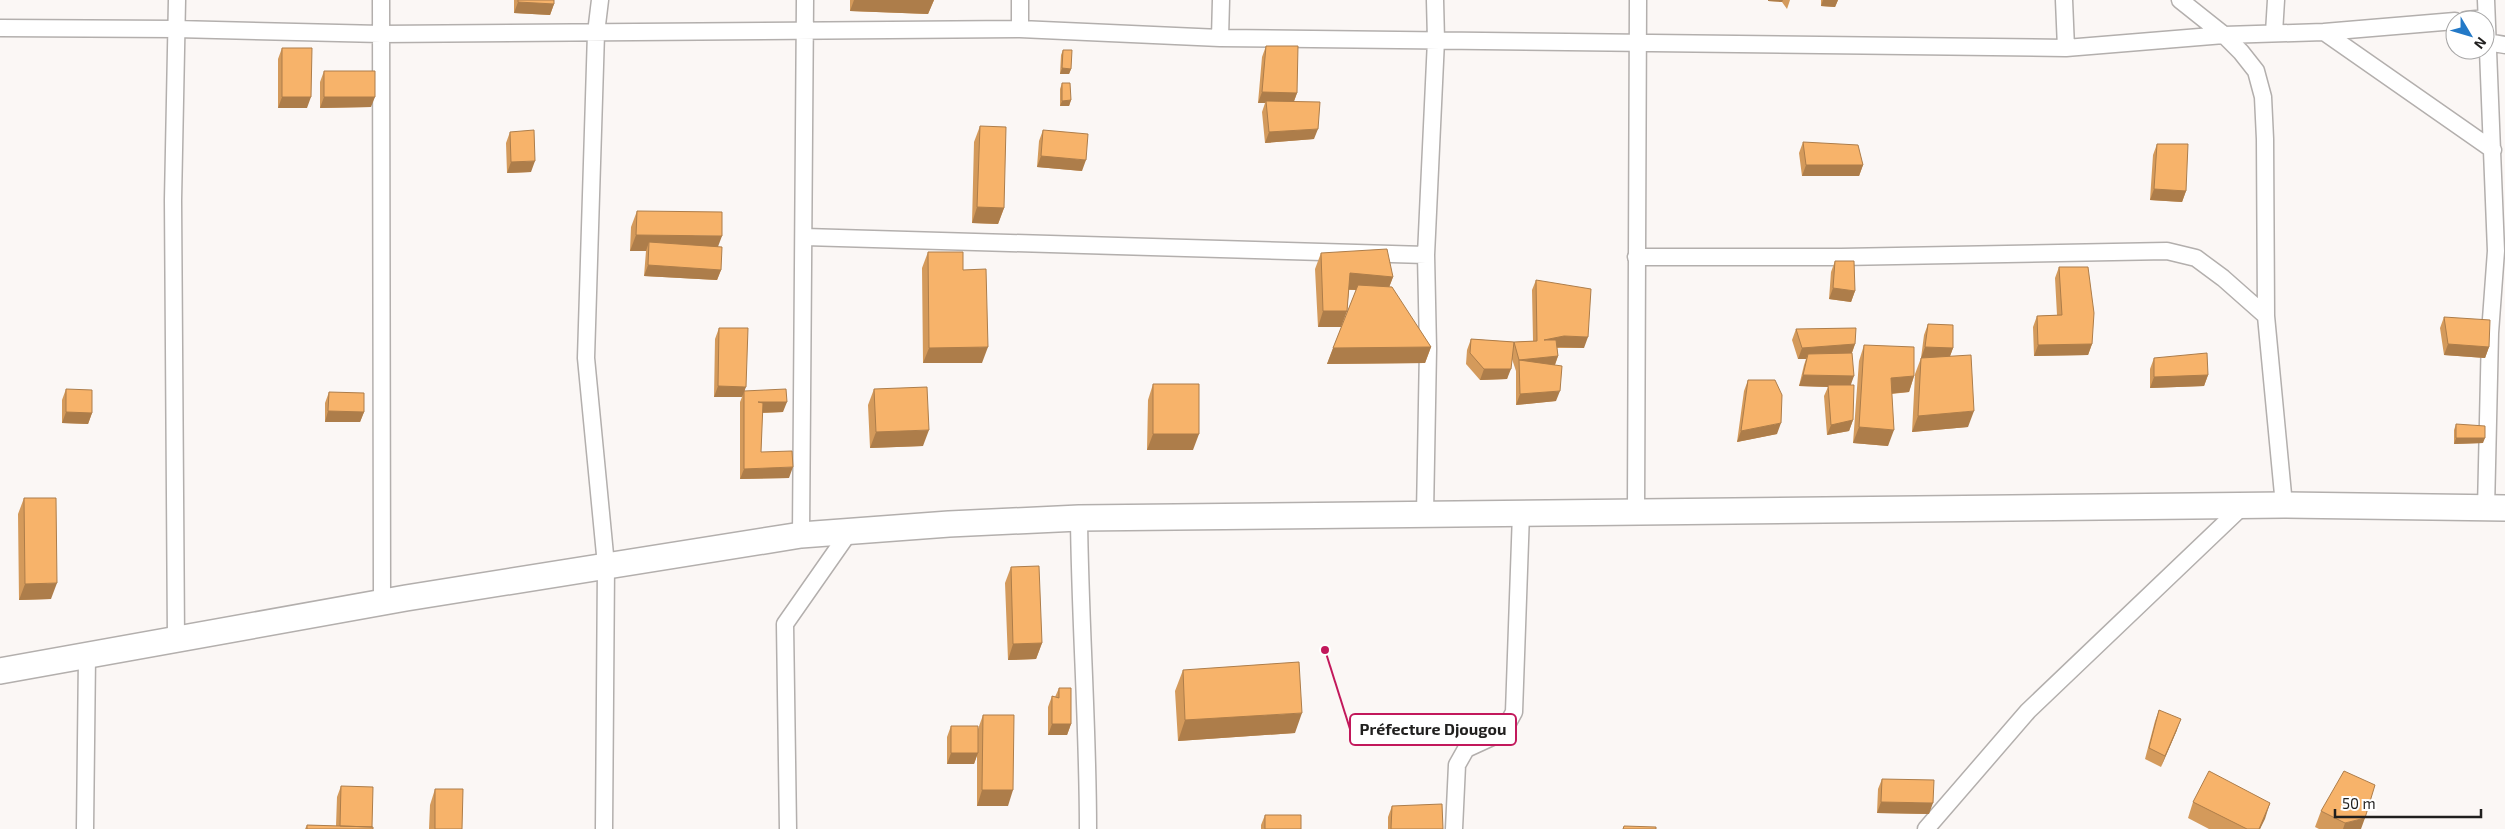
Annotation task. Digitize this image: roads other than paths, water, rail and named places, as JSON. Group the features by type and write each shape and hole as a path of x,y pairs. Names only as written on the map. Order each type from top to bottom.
{"main road":[{"path":"0,671 382,602 606,565 801,535 850,531 1079,518 2244,505 2495,508"}],"street":[{"path":"176,640 173,200 177,0"},
{"path":"381,0 382,602"},
{"path":"600,0 596,33 586,358 606,565 604,829"},
{"path":"801,535 805,238 805,0"},
{"path":"1020,0 1020,29"},
{"path":"1220,38 1221,0"},
{"path":"1425,514 1428,349 1426,255 1436,40 1435,0"},
{"path":"1636,511 1638,0"},
{"path":"2064,0 2066,48"},
{"path":"2180,0 2224,35 2256,71 2263,96 2266,316 2284,505"},
{"path":"2274,33 2276,0"},
{"path":"0,28 176,29 381,34 1020,29 1220,38 1637,41 2066,48 2224,35 2324,32 2445,22"},
{"path":"2324,32 2493,150"},
{"path":"2488,60 2500,251 2490,333 2495,508"},
{"path":"805,238 1426,255"},
{"path":"1636,257 1832,257 2167,251 2196,258 2223,278 2266,316"},
{"path":"1926,829 2028,711 2244,505"},
{"path":"1454,829 1457,765 1466,749 1503,732 1514,712 1521,513"},
{"path":"1079,518 1080,610 1086,724 1088,829"},
{"path":"788,829 785,624 850,531"},
{"path":"85,829 87,656"}],"place":[{"name":"Préfecture Djougou","path":"1325,650"}]}
